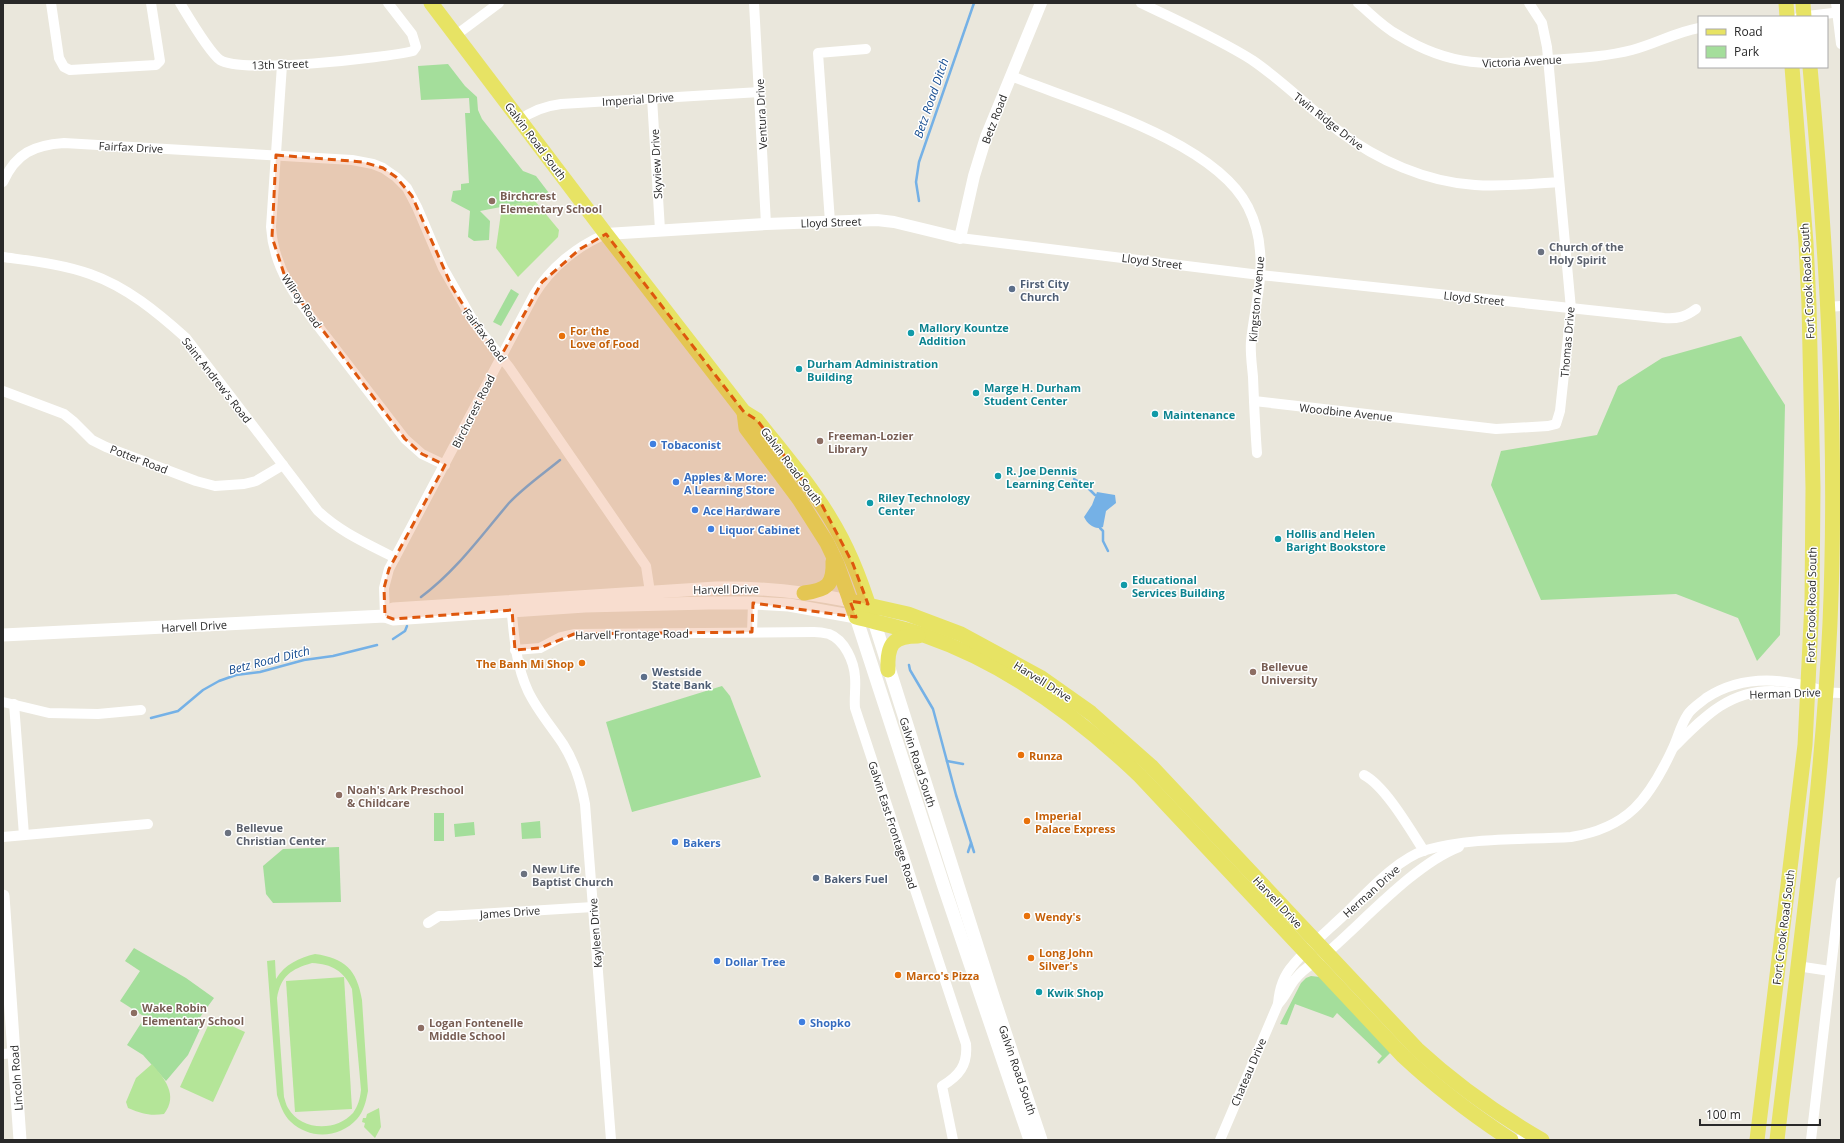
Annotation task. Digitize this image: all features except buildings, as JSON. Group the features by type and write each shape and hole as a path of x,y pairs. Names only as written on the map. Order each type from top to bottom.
{"main road":[{"name":"Galvin Road South","path":"431,3 606,234 744,412 757,420 822,505 848,553 874,621 888,670 1041,1140"},
{"path":"1786,3 1788,16"},
{"name":"Fort Crook Road South","path":"1757,1140 1804,752 1809,690 1812,538 1810,360 1806,243 1792,68"},
{"name":"Fort Crook Road South","path":"1777,1140 1815,820 1834,692 1830,622 1837,490 1835,306 1810,68"},
{"name":"Galvin Road South","path":"744,412 746,428 814,521 832,554 856,617 936,865 1030,1140"},
{"path":"804,593 822,589 831,581 833,576 832,554"},
{"name":"Harvell Drive","path":"3,636 385,616 393,619 512,605 650,592 751,587 804,593 868,604 921,618 961,634 1040,677 1091,713 1151,766 1397,1030 1434,1064 1523,1135 1542,1140"},
{"name":"Harvell Drive","path":"512,605 585,606 753,603 789,605 874,621 926,636 976,658 1034,691 1072,717 1112,750 1196,835 1379,1032 1423,1075 1469,1111 1511,1140"},
{"path":"3,631 16,635"},
{"path":"3,639 16,635"},
{"path":"888,670 889,649 895,641 908,636 926,636"},
{"name":"Lincoln Road","path":"3,896 8,1053 20,1140"}],"street":[{"path":"51,3 59,58 64,67 70,70 156,65 160,61 151,3"},
{"name":"13th Street","path":"180,3 209,47 220,60 230,65 282,65 357,60 414,51 416,47 412,34 388,3"},
{"path":"456,35 499,3"},
{"name":"Ventura Drive","path":"754,3 766,224"},
{"name":"Betz Road","path":"960,238 974,176 986,137 1041,3"},
{"name":"Twin Ridge Drive","path":"1142,3 1251,60 1360,146 1413,172 1446,181 1474,185 1498,186 1559,182"},
{"name":"Victoria Avenue","path":"1358,3 1397,35 1426,50 1450,58 1488,64 1548,60 1619,52 1698,28"},
{"name":"Thomas Drive","path":"1439,422 1496,429 1548,426 1556,424 1560,411 1571,309 1546,36 1542,23 1529,3"},
{"path":"1802,13 1838,9 1841,44"},
{"path":"830,222 818,53 866,49"},
{"name":"Wilroy Road","path":"282,65 271,215 272,237 278,263 287,283 298,300 405,439 422,454 445,465"},
{"name":"Kingston Avenue","path":"1011,76 1151,130 1184,148 1219,172 1233,186 1248,206 1257,230 1260,252 1260,274 1251,342 1257,453"},
{"name":"Imperial Drive","path":"520,120 532,111 550,106 760,92"},
{"name":"Skyview Drive","path":"652,98 660,230"},
{"name":"Fairfax Drive","path":"3,182 9,169 21,155 38,146 56,144 276,156"},
{"name":"Fairfax Road","path":"276,156 363,162 383,168 396,177 412,196 452,287 475,324 501,356 646,566 650,592"},
{"name":"Lloyd Street","path":"606,234 766,224 877,220 894,222 960,238 1571,309 1677,319 1685,317 1696,309"},
{"name":"Birchcrest Road","path":"385,616 384,588 389,569 501,356 542,282 553,269 594,239 606,234"},
{"name":"Saint Andrew's Road","path":"3,257 52,264 90,274 122,289 159,314 186,338 318,511 329,522 345,532 395,558"},
{"name":"Potter Road","path":"3,391 64,414 92,440 106,447 196,481 215,486 236,485 256,481 283,465"},
{"name":"Woodbine Avenue","path":"1254,401 1439,422"},
{"path":"752,632 753,603"},
{"name":"Kayleen Drive","path":"512,605 515,650 527,690 566,750 580,780 587,815 611,1140"},
{"name":"Harvell Frontage Road","path":"515,650 540,648 561,637 574,634 752,632"},
{"name":"Galvin East Frontage Road","path":"752,632 814,632 830,634 842,643 849,655 855,677 855,708 966,1044 967,1056 961,1071 942,1086 953,1140"},
{"name":"Herman Drive","path":"1310,958 1315,942 1392,870 1424,850 1450,844 1470,842 1571,837 1585,835 1609,826 1631,813 1642,801 1657,779 1673,749 1678,733 1689,712 1699,703 1736,684 1764,680 1795,682 1809,690"},
{"name":"Herman Drive","path":"1673,749 1708,716 1733,698 1760,691 1809,690 1834,692"},
{"path":"3,702 48,713 71,714 140,710"},
{"path":"14,704 24,835"},
{"path":"1364,774 1382,790 1424,850"},
{"path":"3,837 148,824"},
{"name":"Herman Drive","path":"1310,958 1327,954 1412,877 1450,850 1470,842"},
{"path":"1811,1140 1841,882"},
{"name":"James Drive","path":"428,923 439,916 593,906"},
{"name":"Chateau Drive","path":"1278,1004 1279,992 1282,983 1292,966 1310,958"},
{"name":"Chateau Drive","path":"1220,1140 1278,1004 1289,991 1296,977 1310,958"},
{"path":"1797,966 1830,971"}],"highlighted area":[{"path":"276,155 363,162 383,168 396,177 412,196 452,287 475,324 501,356 542,282 580,249 606,234 744,412 757,420 822,505 853,564 868,604 850,601 856,617 753,603 752,632 574,634 540,648 515,650 512,610 393,619 385,616 384,588 389,569 445,465 422,454 405,439 287,283 272,237"}],"green space":[{"path":"448,64 465,86 477,97 478,110 482,119 523,171 536,176 552,197 480,211 490,221 489,240 474,241 468,237 470,211 451,201 453,191 461,190 461,184 469,183 465,113 470,113 469,98 421,100 418,66"},
{"path":"535,201 559,230 558,237 518,277 496,248 502,206"},
{"path":"511,289 519,294 501,326 493,322"},
{"path":"1741,336 1785,405 1780,635 1757,661 1738,618 1676,594 1541,600 1491,485 1501,451 1597,435 1618,386 1662,358"},
{"path":"722,686 730,696 761,777 632,812 606,722"},
{"path":"434,813 444,813 444,841 434,841"},
{"path":"540,821 541,838 522,839 521,823"},
{"path":"474,822 475,835 455,837 454,824"},
{"path":"339,847 341,902 273,903 266,894 263,866 283,849"},
{"path":"134,948 186,978 214,998 198,1020 202,1025 188,1055 166,1081 143,1055 127,1045 145,1017 120,1001 140,971 125,961"},
{"path":"315,954 342,962 353,973 360,990 362,1000 368,1091 363,1109 357,1119 342,1130 334,1133 316,1134 299,1128 288,1119 284,1113 277,1095 267,961 275,960 276,979 284,969 293,962","holes":["312,963 331,967 341,973 352,989 361,1090 353,1113 346,1119 328,1126 310,1125 301,1121 294,1116 288,1108 284,1097 277,998 281,984 288,974 305,965"]},
{"path":"1311,976 1320,977 1392,1051 1379,1064 1377,1062 1382,1056 1337,1013 1333,1018 1295,1004 1287,1025 1280,1024 1301,983 1306,978"},
{"path":"344,977 352,1109 295,1112 286,981"},
{"path":"212,1017 245,1032 213,1102 180,1087"},
{"path":"152,1064 165,1081 170,1094 168,1107 164,1114 150,1115 138,1112 128,1108 126,1102 136,1078"},
{"path":"379,1108 381,1127 375,1138 364,1127 365,1123 362,1122 363,1118 366,1118 367,1114"}],"water":[{"path":"1097,492 1115,495 1116,503 1106,511 1103,527 1100,528 1092,526 1084,517 1092,505"}],"waterway":[{"name":"Betz Road Ditch","path":"919,201 916,182 919,162 974,3"},
{"name":"Betz Road Ditch","path":"421,597 457,565 515,497 560,460"},
{"path":"1074,479 1086,486 1095,495"},
{"path":"1100,528 1103,531 1103,541 1108,551"},
{"name":"Betz Road Ditch","path":"393,639 405,631 407,626"},
{"name":"Betz Road Ditch","path":"151,718 178,711 203,690 219,681 236,675 260,672 304,660 333,656 377,645"},
{"path":"909,665 910,670 933,709 956,795 974,852"},
{"path":"947,761 963,764"},
{"path":"968,852 971,843"}],"place":[{"name":"Birchcrest Elementary School","path":"492,201"},
{"name":"Church of the Holy Spirit","path":"1541,252"},
{"name":"First City Church","path":"1012,289"},
{"name":"Mallory Kountze Addition","path":"911,333"},
{"name":"For the Love of Food","path":"562,336"},
{"name":"Durham Administration Building","path":"799,369"},
{"name":"Marge H. Durham Student Center","path":"976,393"},
{"name":"Maintenance","path":"1155,414"},
{"name":"Freeman-Lozier Library","path":"820,441"},
{"name":"Tobaconist","path":"653,444"},
{"name":"R. Joe Dennis Learning Center","path":"998,476"},
{"name":"Apples & More: A Learning Store","path":"676,482"},
{"name":"Riley Technology Center","path":"870,503"},
{"name":"Ace Hardware","path":"695,510"},
{"name":"Liquor Cabinet","path":"711,529"},
{"name":"Hollis and Helen Baright Bookstore","path":"1278,539"},
{"name":"Educational Services Building","path":"1124,585"},
{"name":"The Banh Mi Shop","path":"582,663"},
{"name":"Bellevue University","path":"1253,672"},
{"name":"Westside State Bank","path":"644,677"},
{"name":"Runza","path":"1021,755"},
{"name":"Noah's Ark Preschool & Childcare","path":"339,795"},
{"name":"Imperial Palace Express","path":"1027,821"},
{"name":"Bellevue Christian Center","path":"228,833"},
{"name":"Bakers","path":"675,842"},
{"name":"New Life Baptist Church","path":"524,874"},
{"name":"Bakers Fuel","path":"816,878"},
{"name":"Wendy's","path":"1027,916"},
{"name":"Long John Silver's","path":"1031,958"},
{"name":"Dollar Tree","path":"717,961"},
{"name":"Marco's Pizza","path":"898,975"},
{"name":"Kwik Shop","path":"1039,992"},
{"name":"Wake Robin Elementary School","path":"134,1013"},
{"name":"Shopko","path":"802,1022"},
{"name":"Logan Fontenelle Middle School","path":"421,1028"}]}
